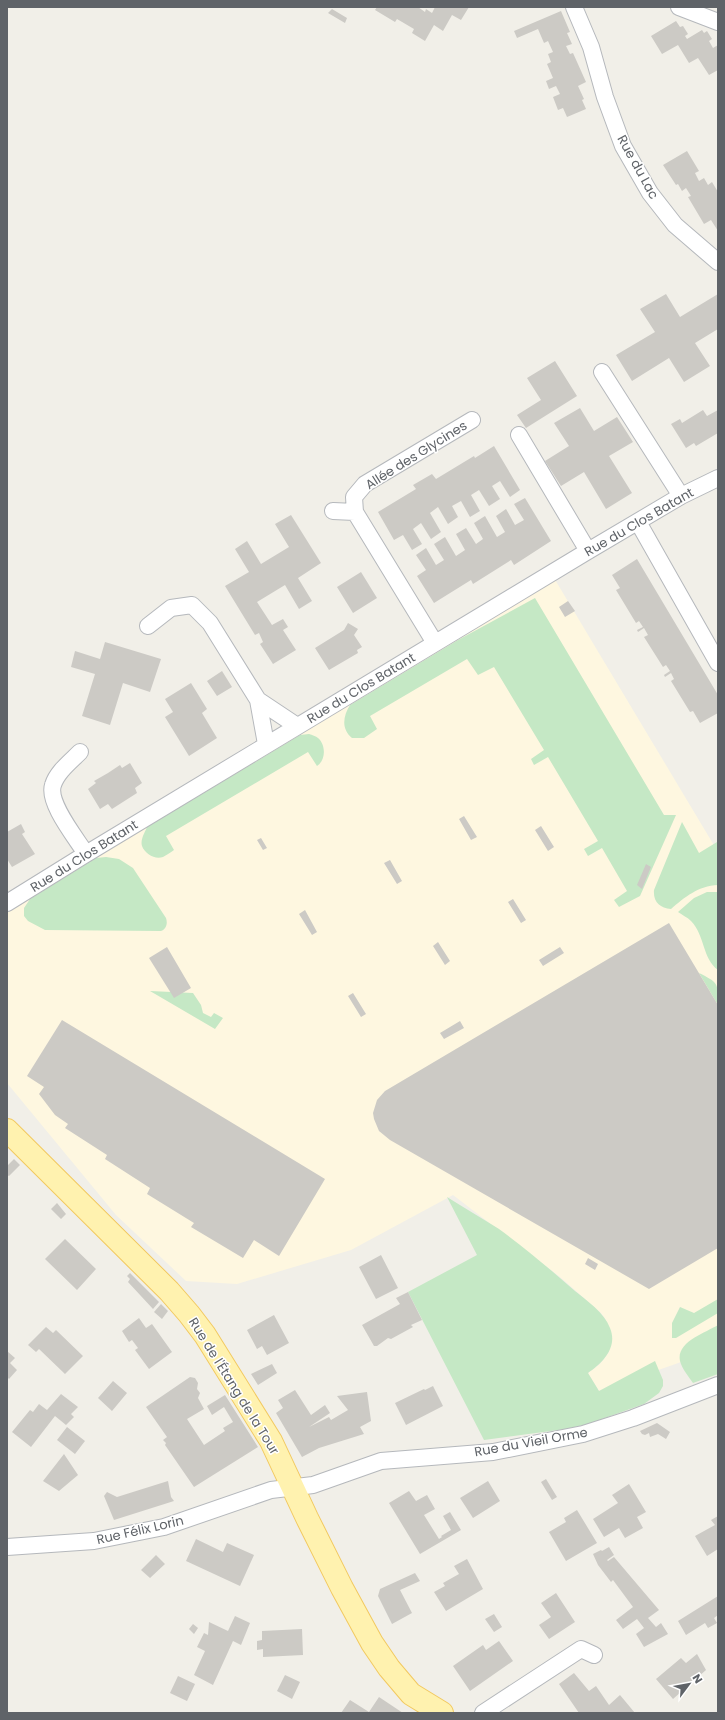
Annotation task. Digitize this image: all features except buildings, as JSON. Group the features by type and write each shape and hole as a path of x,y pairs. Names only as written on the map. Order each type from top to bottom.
{"main road":[{"name":"Rue de l'Étang de la Tour","path":"7,1130 169,1291 205,1335 271,1441 342,1588 372,1643 389,1668 411,1694 442,1713"}],"street":[{"name":"Rue du Lac","path":"574,7 591,47 623,146 650,193 675,225 718,262"},
{"path":"679,7 718,22"},
{"path":"602,372 681,496"},
{"name":"Allée des Glycines","path":"355,512 354,497 365,484 472,420"},
{"path":"519,435 588,551"},
{"name":"Rue du Clos Batant","path":"7,903 266,744 588,551 681,496 718,478"},
{"path":"333,511 355,512 435,643"},
{"path":"638,522 718,663"},
{"path":"148,626 171,608 192,604 210,623 258,700 266,744"},
{"path":"258,700 297,726"},
{"path":"80,752 60,773 52,786 54,802 86,854"},
{"path":"7,1123 26,1150"},
{"name":"Rue du Vieil Orme","path":"293,1488 313,1485 381,1461 493,1452 583,1434 634,1418 718,1385"},
{"name":"Rue Félix Lorin","path":"7,1547 94,1541 156,1528 271,1490 293,1488"},
{"path":"483,1713 581,1649 594,1655"}],"shaded area":[{"path":"551,573 718,852 718,1349 599,1391 588,1373 600,1364 609,1352 606,1320 601,1313 560,1277 453,1195 351,1250 237,1284 186,1281 116,1215 7,1083 7,903"}],"green space":[{"path":"535,598 664,815 676,815 640,896 619,907 614,900 627,891 602,848 588,856 584,849 598,841 548,757 534,765 531,759 544,750 494,667 478,675 467,659 370,716 377,729 364,738 352,738 346,731 344,722 350,705 458,640"},
{"path":"309,734 318,738 324,748 322,760 317,766 308,752 166,836 174,850 163,857 154,857 143,849 142,841 147,827 300,735"},
{"path":"682,822 699,853 717,842 718,885 704,887 698,890 687,896 671,909 658,904 655,898 654,890"},
{"path":"106,857 119,859 133,868 167,920 167,924 163,930 45,930 28,921 24,916 24,908 30,899 96,858"},
{"path":"707,892 718,892 718,970 709,959 696,927 678,912 694,898"},
{"path":"699,973 716,984 718,992 718,1005"},
{"path":"150,991 193,993 201,1005 203,1013 211,1017 214,1013 223,1018 215,1029"},
{"path":"447,1197 509,1236 590,1303 604,1317 612,1335 611,1348 604,1359 588,1373 599,1391 655,1361 663,1380 663,1386 659,1393 644,1404 588,1424 566,1429 484,1440 408,1292 477,1255"},
{"path":"718,1299 718,1313 676,1338 672,1338 672,1323 680,1307 694,1313"},
{"path":"718,1325 718,1374 693,1383 680,1361 682,1348 699,1335"}]}
